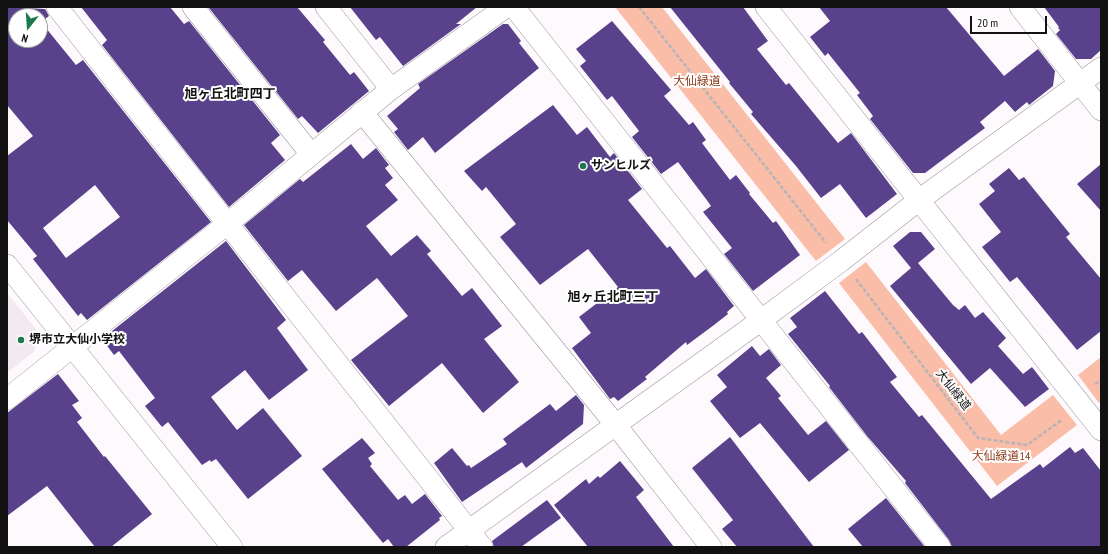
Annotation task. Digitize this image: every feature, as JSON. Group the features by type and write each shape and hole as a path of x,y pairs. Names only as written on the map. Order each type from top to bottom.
{"street":[{"path":"57,7 482,547"},
{"path":"193,7 311,154"},
{"path":"326,7 391,88"},
{"path":"7,399 227,224 391,88 506,7"},
{"path":"514,7 760,321 940,547"},
{"path":"766,7 1101,430"},
{"path":"1020,7 1101,110"},
{"path":"446,547 760,321 841,261 919,200 1101,68"},
{"path":"362,112 615,424 711,547"},
{"path":"7,265 232,547"}],"path":[{"path":"639,7 827,243"},
{"name":"大仙緑道","path":"851,273 978,438 1027,445 1062,419"}],"shaded area":[{"name":"堺市立大仙小学校","path":"7,293 36,329 35,351 7,373"}],"green space":[{"name":"大仙緑道","path":"615,7 662,7 845,239 816,261"},
{"name":"大仙緑道14","path":"866,262 1001,435 1053,395 1077,425 997,486 839,283"},
{"path":"1101,357 1101,401 1099,403 1078,375"}],"building":[{"path":"7,7 26,8 8,8 8,48 48,48 48,31 76,65 83,60 211,222 87,320 81,313 78,316 33,259 37,256 7,220 7,156 33,136 7,105","holes":["95,185 120,217 66,258 43,228"]},
{"path":"81,7 170,7 184,24 189,21 280,135 271,143 285,160 229,207 102,45 107,40"},
{"path":"297,7 325,40 323,42 350,75 354,72 369,91 318,133 302,116 298,119 209,8"},
{"path":"350,7 477,7 456,24 461,24 403,66 380,37 376,40"},
{"path":"670,7 743,7 768,41 757,49 786,85 789,83 838,143 851,133 897,194 866,218 840,184 821,198 796,166 751,114 753,112"},
{"path":"819,7 946,7 1004,76 1038,49 1055,71 1053,86 1029,105 1027,102 1015,112 1005,101 980,122 985,128 925,173 913,173 870,119 873,116 857,95 860,93 828,53 825,56 810,37 830,21"},
{"path":"1044,7 1101,7 1101,50 1091,59 1076,59 1056,34 1060,30 1058,28 1059,27"},
{"path":"612,21 671,90 664,96 689,125 693,122 706,140 702,143 730,180 736,175 750,193 749,194 773,223 776,221 800,255 753,291 724,254 732,248 703,212 711,206 678,162 661,174 632,137 639,131 612,96 607,100 580,66 586,61 576,49"},
{"path":"503,24 508,24 521,41 519,43 539,68 435,153 423,137 408,150 394,132 398,129 387,116 420,88 418,84"},
{"path":"553,105 577,135 587,127 610,157 614,153 642,189 628,200 667,248 670,246 695,278 706,269 734,306 727,312 728,314 714,325 687,345 686,342 645,377 647,379 618,401 614,397 610,399 572,348 591,333 579,317 618,287 588,249 540,285 500,237 516,224 486,187 482,191 464,171"},
{"path":"351,144 363,159 376,148 389,165 385,168 393,178 385,185 398,200 366,226 391,256 417,235 431,251 427,254 462,296 472,288 502,326 484,339 519,382 483,413 442,363 389,406 351,360 408,316 377,278 336,311 302,270 288,281 244,225 300,179 303,182"},
{"path":"1101,164 1101,211 1077,184"},
{"path":"1009,168 1019,180 1024,177 1070,234 1066,237 1101,279 1101,331 1077,350 1017,277 1010,282 982,247 1001,232 979,204 995,191 989,184"},
{"path":"910,232 921,232 935,249 918,263 953,305 959,310 965,305 975,318 983,312 1006,338 998,346 1023,374 1032,367 1049,389 1025,407 990,368 971,384 890,286 911,268 893,246"},
{"path":"226,241 286,320 277,328 308,370 269,400 245,370 211,397 237,430 263,408 302,456 248,499 216,459 211,462 210,460 202,465 168,422 162,427 145,406 155,398 119,351 114,355 102,339"},
{"path":"825,291 859,334 862,332 897,377 890,382 919,417 922,415 991,499 1040,464 1043,468 1070,447 1075,453 1083,448 1101,471 1101,547 952,547 949,540 905,483 906,481 867,436 829,387 830,386 788,334 797,327 790,318"},
{"path":"752,346 760,356 769,349 781,365 766,378 781,396 778,398 808,435 826,421 849,450 809,482 760,423 740,438 710,401 727,387 717,375"},
{"path":"58,374 79,401 72,405 82,418 77,422 152,514 111,547 95,547 47,486 7,516 7,413"},
{"path":"576,395 584,405 583,424 526,468 522,462 462,502 434,463 452,448 467,466 469,465 471,468 507,444 503,439 550,404 556,411"},
{"path":"730,437 814,547 737,547 722,529 733,520 692,468"},
{"path":"362,438 375,453 368,458 372,464 370,466 398,500 405,495 412,504 425,494 442,516 439,518 440,520 406,547 394,547 388,539 383,543 322,469"},
{"path":"620,461 644,490 636,497 674,547 588,547 554,505 586,479 589,484 598,476 600,478"},
{"path":"886,498 925,547 863,547 848,529"},
{"path":"547,500 561,518 521,547 494,547 492,541"}],"place":[{"name":"サンヒルズ","path":"583,166"},
{"name":"堺市立大仙小学校","path":"21,340"}],"district":[{"name":"旭ヶ丘北町四丁","path":"230,94"},
{"name":"旭ヶ丘北町三丁","path":"613,297"}]}
